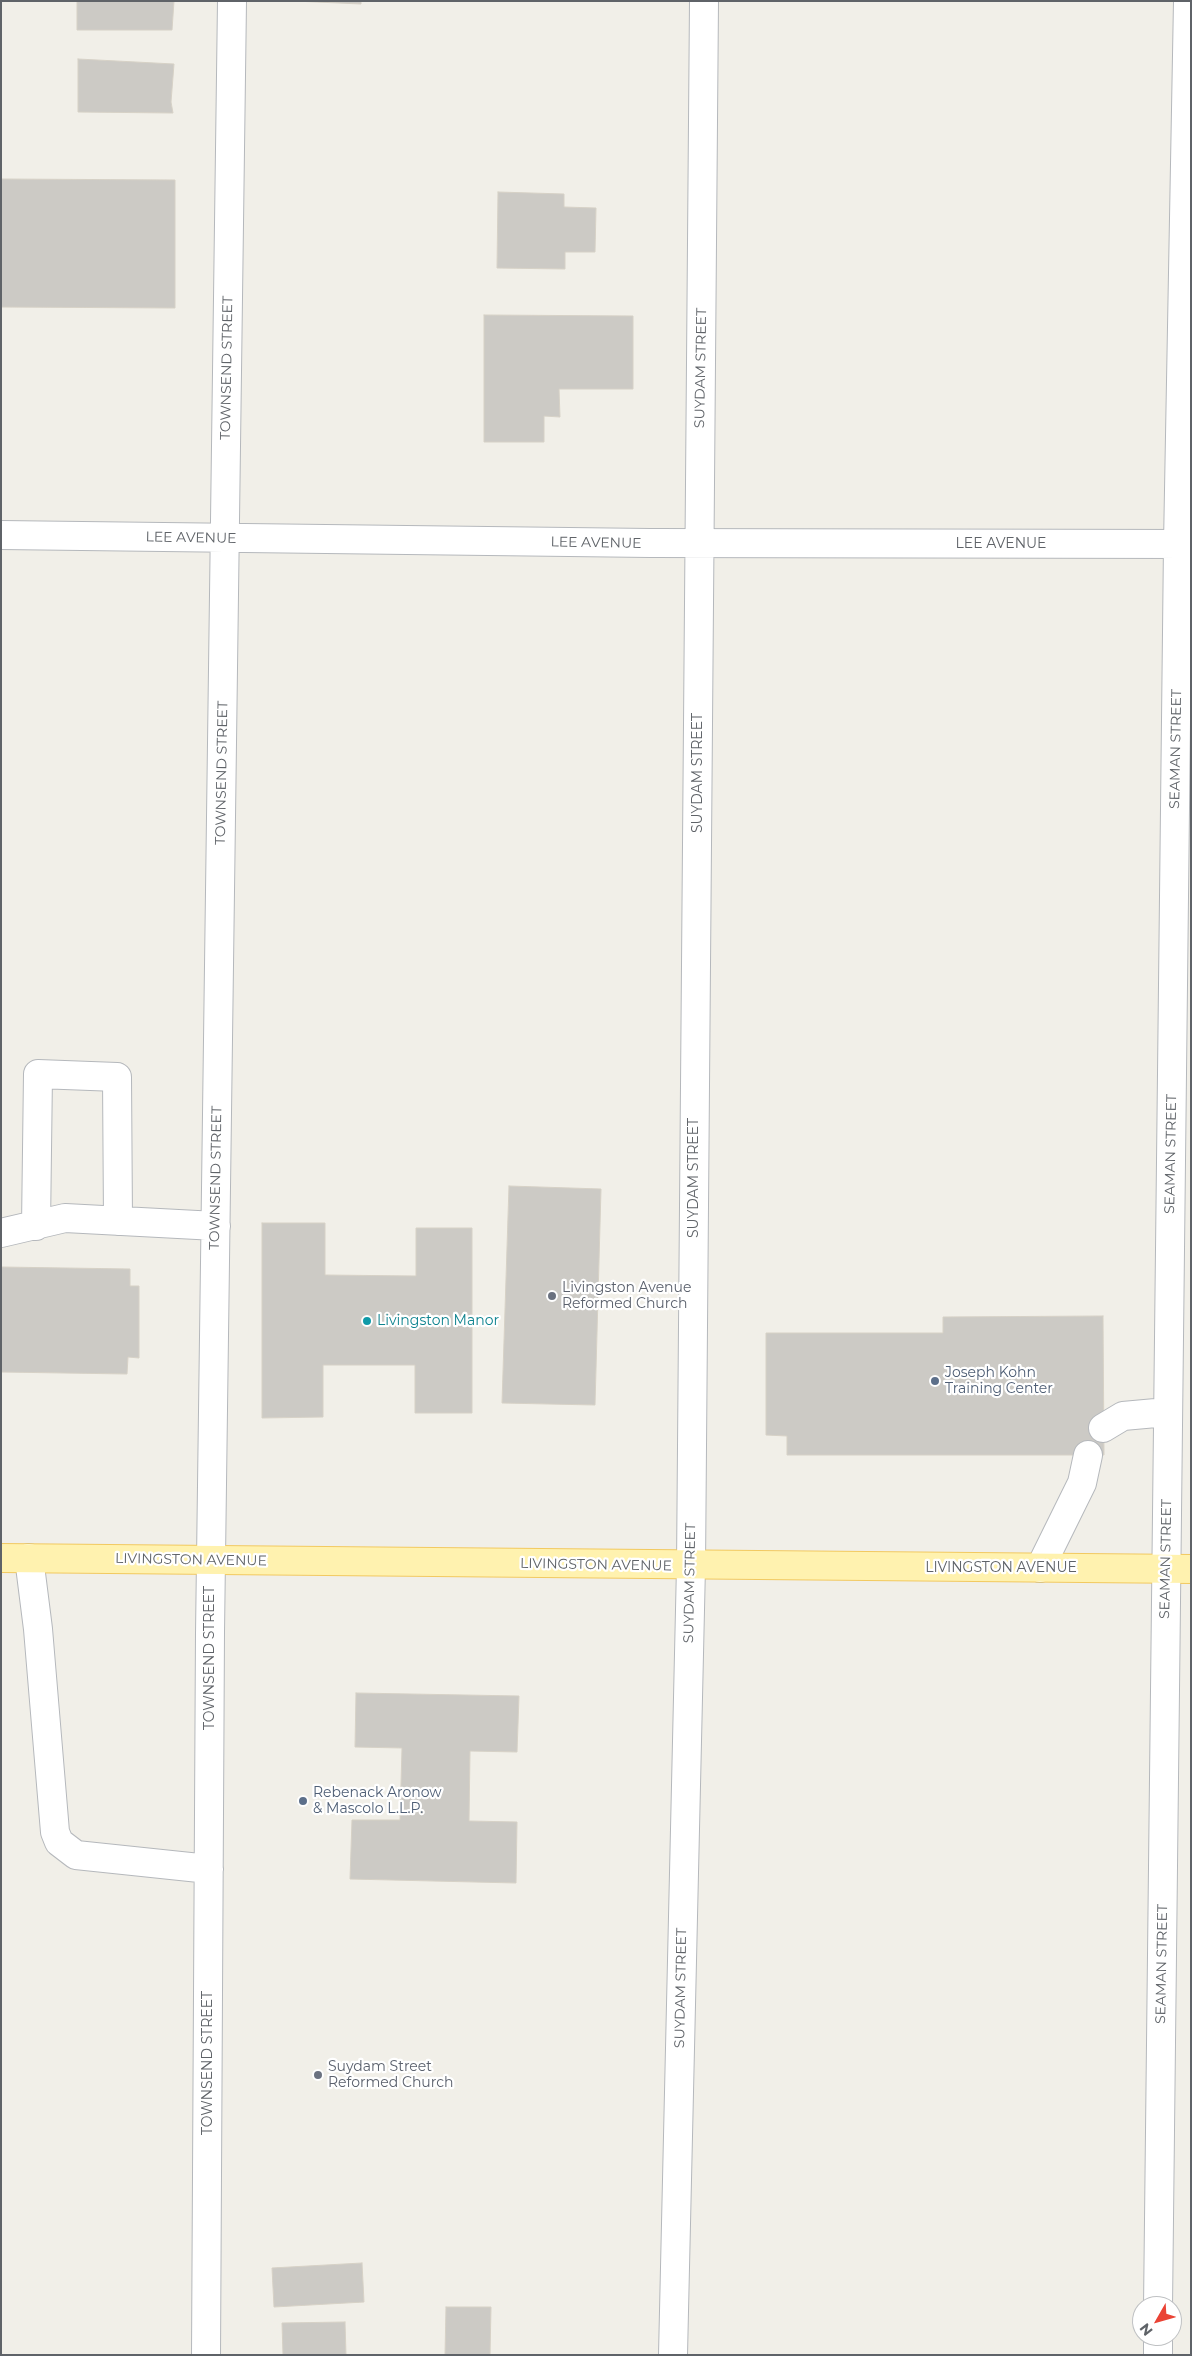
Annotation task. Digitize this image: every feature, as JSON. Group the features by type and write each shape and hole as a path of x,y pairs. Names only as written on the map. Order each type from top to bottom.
{"main road":[{"name":"LIVINGSTON AVENUE","path":"1,1558 691,1566 1178,1569"}],"street":[{"name":"TOWNSEND STREET","path":"206,2355 211,1560 232,1"},
{"name":"SUYDAM STREET","path":"673,2355 691,1566 704,1"},
{"name":"SEAMAN STREET","path":"1158,2296 1178,1569 1167,1412 1184,544 1188,1"},
{"name":"LEE AVENUE","path":"1,535 699,544 1184,544"},
{"path":"36,1226 38,1074 117,1077 118,1221"},
{"path":"1,1232 36,1226 66,1218 216,1226"},
{"path":"1103,1428 1122,1416 1167,1412"},
{"path":"1040,1568 1082,1483 1088,1455"},
{"path":"29,1558 38,1630 55,1832 60,1842 76,1855 209,1869"}],"building":[{"path":"77,1 174,1 172,30 77,30"},
{"path":"294,1 361,1 361,4"},
{"path":"78,59 174,64 171,102 173,113 78,112"},
{"path":"1,179 175,180 175,308 1,307"},
{"path":"498,192 564,194 564,207 596,208 595,252 565,252 565,269 497,268"},
{"path":"484,315 633,316 633,389 559,389 560,417 544,416 544,442 484,442"},
{"name":"Livingston Avenue Reformed Church","path":"509,1186 601,1189 595,1405 502,1403"},
{"name":"Livingston Manor","path":"262,1223 325,1223 325,1275 416,1276 416,1228 472,1228 472,1413 415,1413 415,1365 323,1365 323,1417 262,1418"},
{"path":"1,1267 130,1269 130,1286 139,1286 139,1358 128,1357 127,1374 1,1372"},
{"name":"Joseph Kohn Training Center","path":"1103,1316 1104,1455 787,1455 787,1436 766,1435 766,1333 943,1333 943,1317"},
{"path":"356,1693 519,1696 517,1752 470,1751 469,1821 517,1822 516,1883 350,1879 352,1820 400,1820 402,1748 355,1747"},
{"path":"362,2263 364,2302 274,2307 272,2268"},
{"path":"446,2307 491,2307 490,2355 445,2355"},
{"path":"345,2322 346,2355 283,2355 282,2323"}],"place":[{"name":"Livingston Avenue Reformed Church","path":"552,1296"},
{"name":"Livingston Manor","path":"367,1321"},
{"name":"Joseph Kohn Training Center","path":"935,1381"},
{"name":"Rebenack Aronow & Mascolo L.L.P.","path":"303,1801"},
{"name":"Suydam Street Reformed Church","path":"318,2075"}]}
